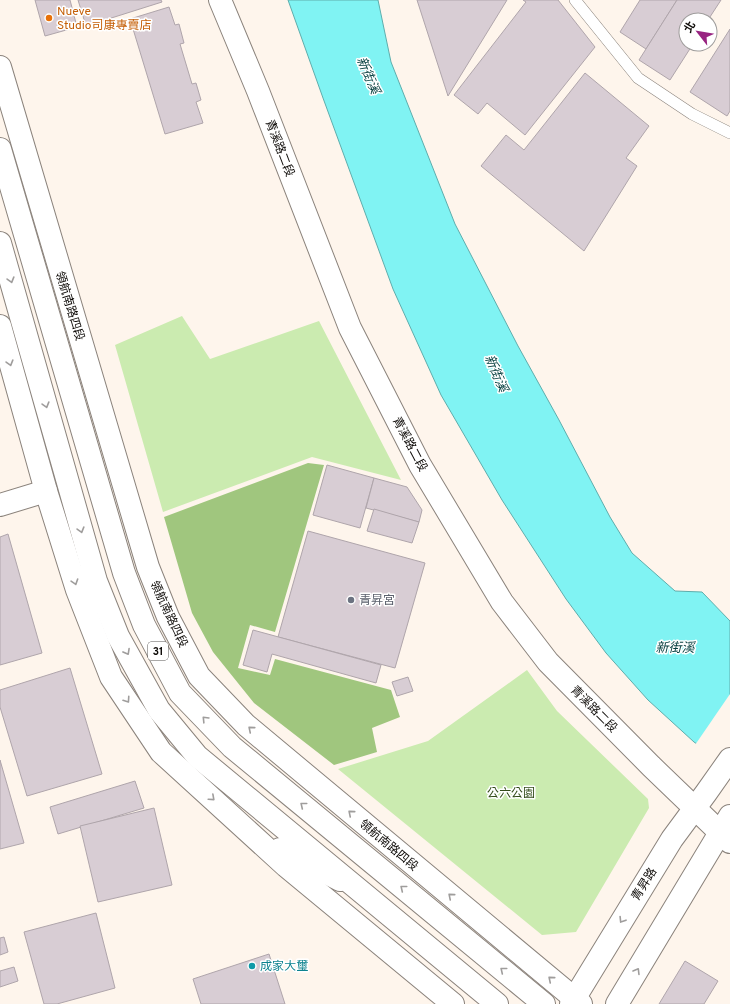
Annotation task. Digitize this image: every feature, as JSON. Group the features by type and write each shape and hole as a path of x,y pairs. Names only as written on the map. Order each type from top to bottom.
{"street":[{"name":"青溪路二段","path":"220,0 258,91 350,328 420,465 502,602 548,662 651,766 717,824"},
{"name":"領航南路四段","path":"0,67 148,567 168,617 199,676 246,725 575,1002"},
{"name":"領航南路四段","path":"0,149 124,573 144,624 180,693 232,748 544,1004"},
{"name":"31","path":"0,243 96,581 118,636 159,710 197,756 498,1004"},
{"path":"0,326 46,491 77,590 111,677 161,752 286,866 453,1004"},
{"path":"0,505 46,491"},
{"name":"青昇路","path":"617,1004 697,872 717,824 726,764"},
{"name":"青昇路","path":"575,1002 672,839 717,824"},
{"path":"255,837 356,888"}],"lane":[{"path":"574,0 638,78 692,114 730,133"}],"green space":[{"path":"182,316 210,359 319,321 401,480 312,457 163,512 115,345"},
{"path":"308,463 324,465 275,632 250,625 238,668 270,675 275,659 391,690 400,717 372,728 377,752 334,765 254,703 213,652 192,613 164,517"},
{"name":"公六公園","path":"527,670 557,711 648,799 649,808 576,932 542,935 338,769 428,741"}],"water":[{"name":"新街溪","path":"288,0 378,0 391,62 455,224 518,346 610,517 632,553 675,591 702,592 730,621 730,766 694,742 648,700 606,653 566,599 502,500 441,395 393,289"}],"pier":[{"path":"730,694 730,768 695,745"}],"building":[{"path":"35,0 70,0 77,27 45,36"},
{"path":"78,0 161,0 162,2 86,26"},
{"path":"417,0 507,0 448,96"},
{"path":"523,0 558,0 595,47 525,135 487,103 478,114 454,95 526,2"},
{"path":"640,0 677,0 646,49 620,32"},
{"path":"677,0 721,0 713,12 678,12 678,52 688,52 670,80 639,60"},
{"path":"169,7 175,25 179,24 184,43 180,44 192,84 196,83 201,100 196,102 203,123 165,134 130,19"},
{"path":"730,29 730,111 727,116 690,92 715,52 718,52 718,48"},
{"path":"585,73 649,126 626,158 637,166 584,251 481,166 506,135 524,150"},
{"path":"327,465 374,478 360,528 313,515"},
{"path":"374,478 407,487 422,510 419,522 366,508"},
{"path":"374,509 419,522 412,543 367,531"},
{"name":"青昇宮","path":"308,531 425,563 395,668 278,637"},
{"path":"8,534 42,653 0,665 0,537"},
{"path":"253,630 381,665 376,683 272,654 267,672 243,665"},
{"path":"70,668 102,774 27,796 0,707 0,690"},
{"path":"408,677 413,691 397,696 392,682"},
{"path":"0,760 24,843 0,849"},
{"path":"135,781 144,808 58,834 50,807"},
{"path":"154,808 172,885 98,902 80,826"},
{"path":"96,913 115,988 57,1004 44,1004 24,932"},
{"path":"4,937 8,952 0,955 0,938"},
{"name":"成家大璽","path":"269,954 285,1004 201,1004 193,979"},
{"path":"685,961 718,981 704,1004 659,1004"},
{"path":"14,967 18,981 0,987 0,971"}],"place":[{"name":"Nueve Studio司康專賣店","path":"49,18"},
{"name":"青昇宮","path":"351,600"},
{"name":"成家大璽","path":"252,966"}]}
